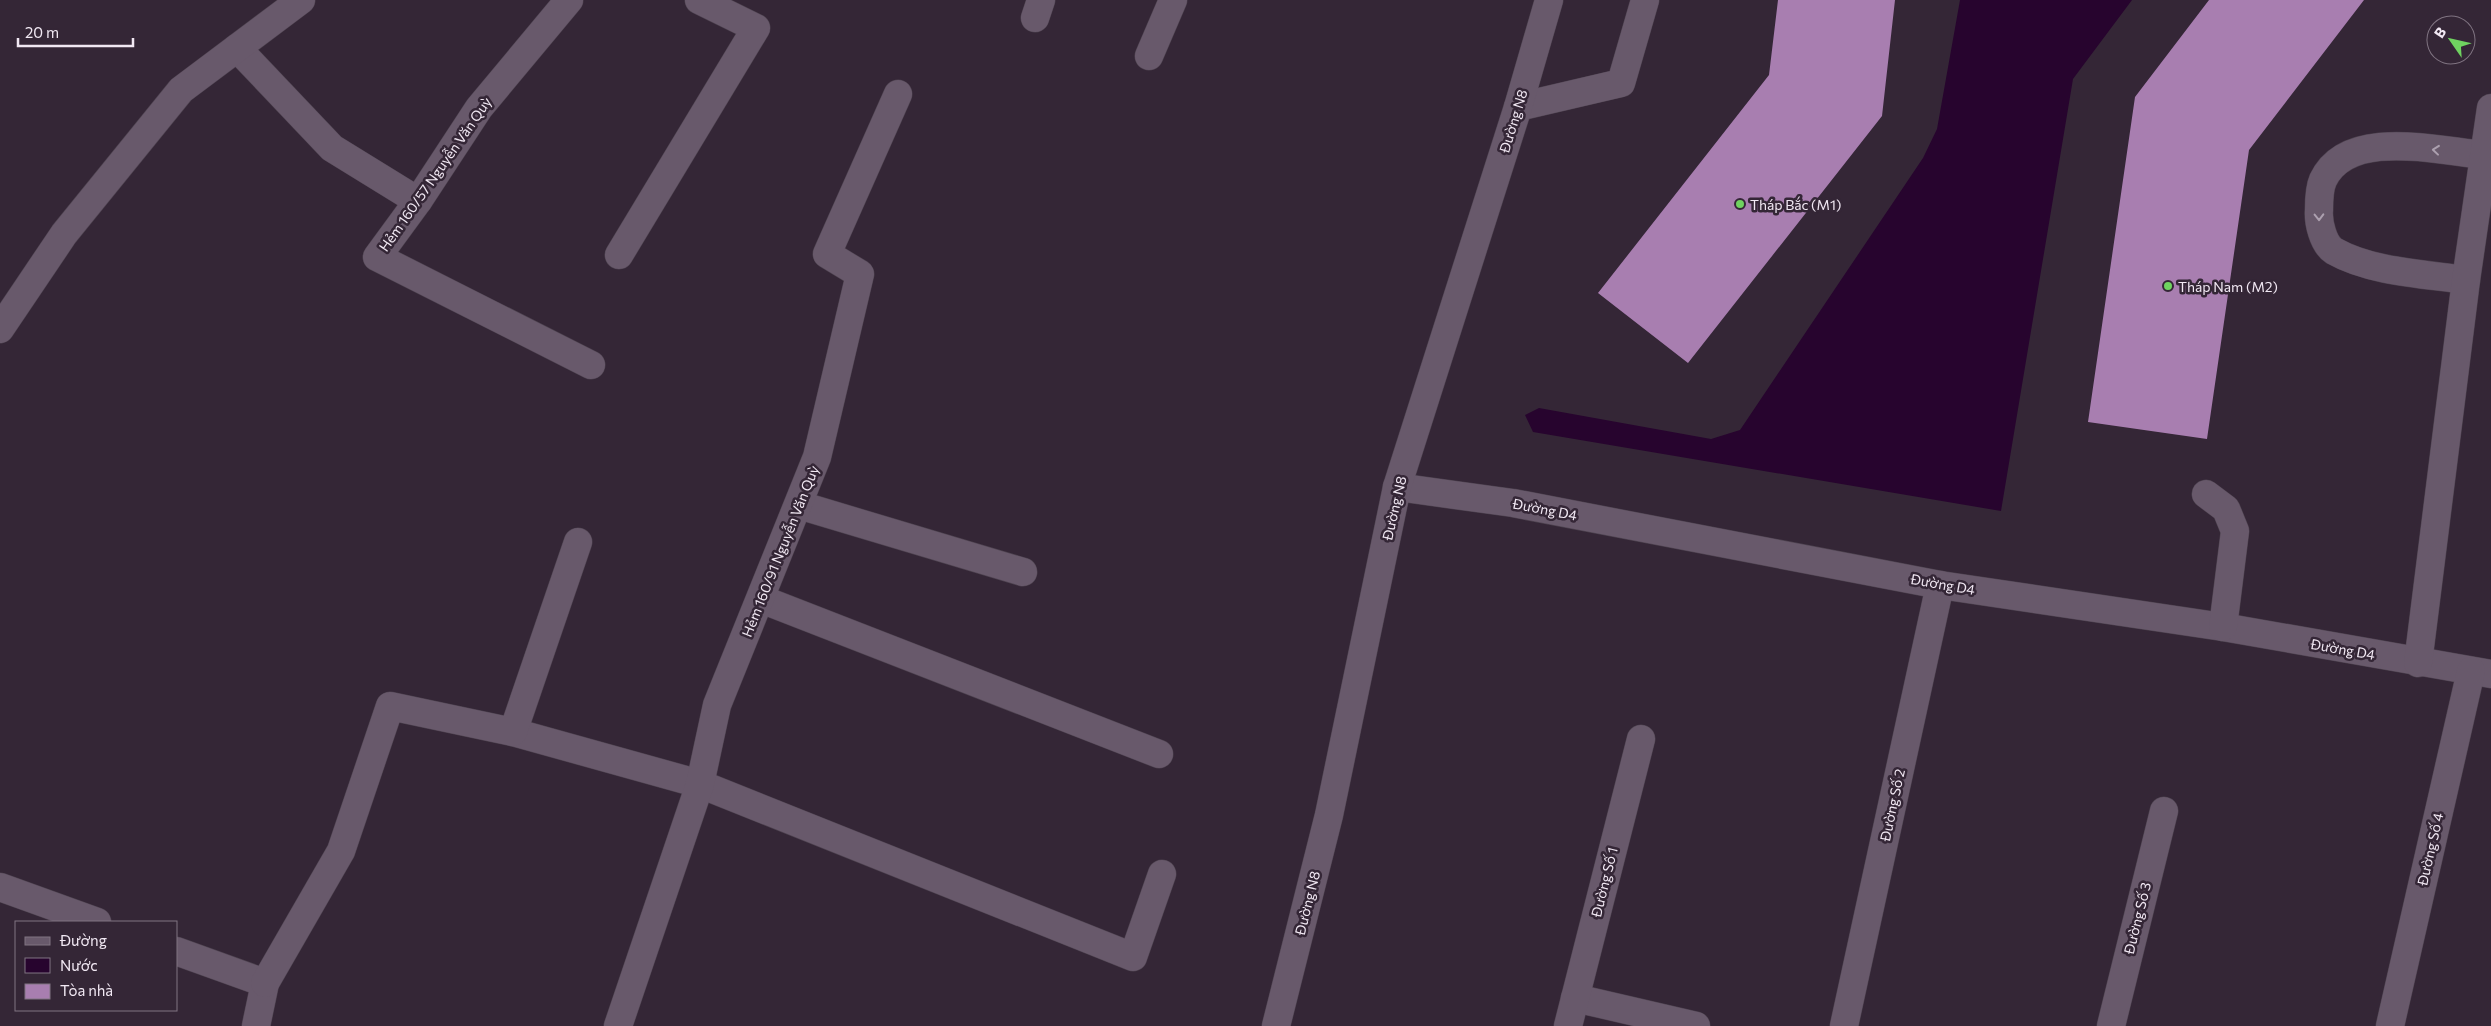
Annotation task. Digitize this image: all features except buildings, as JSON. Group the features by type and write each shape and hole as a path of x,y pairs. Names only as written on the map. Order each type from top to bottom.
{"street":[{"path":"0,329 64,234 181,90 301,0"},
{"name":"Hẻm 160/57 Nguyễn Văn Quỳ","path":"569,0 479,108 418,201 377,258 591,364"},
{"path":"619,255 756,28 699,0"},
{"path":"1149,56 1173,0"},
{"name":"Đường N8","path":"1276,1026 1329,815 1397,487 1518,107 1549,0"},
{"path":"1518,107 1621,83 1645,0"},
{"path":"237,48 332,148 418,201"},
{"name":"Hẻm 160/91 Nguyễn Văn Quỳ","path":"618,1026 700,784 718,705 818,457 860,274 827,254 898,94"},
{"path":"2418,663 2466,280 2491,108"},
{"path":"2466,280 2360,263 2331,250 2318,223 2320,197 2323,181 2335,162 2355,151 2384,145 2484,155"},
{"name":"Đường D4","path":"1397,487 1513,503 1940,585 2223,627 2481,673"},
{"path":"2206,494 2226,509 2235,532 2223,627"},
{"path":"799,505 1023,572"},
{"path":"513,732 578,542"},
{"name":"Đường Số 2","path":"1844,1026 1940,585"},
{"path":"761,599 1159,754"},
{"name":"Đường Số 4","path":"2390,1026 2481,673"},
{"path":"256,1026 265,983 341,851 390,706 513,732 700,784 1133,957 1162,874"},
{"name":"Đường Số 1","path":"1568,1026 1640,738"},
{"name":"Đường Số 3","path":"2111,1026 2164,811"},
{"path":"0,887 94,921"},
{"path":"178,952 265,983"},
{"path":"1575,998 1696,1026"}],"water":[{"path":"1960,0 2132,0 2073,79 2001,511 1533,432 1525,415 1539,408 1711,439 1740,430 1923,158 1937,129"}],"place":[{"name":"Tháp Bắc (M1)","path":"1740,204"},
{"name":"Tháp Nam (M2)","path":"2168,286"}]}
